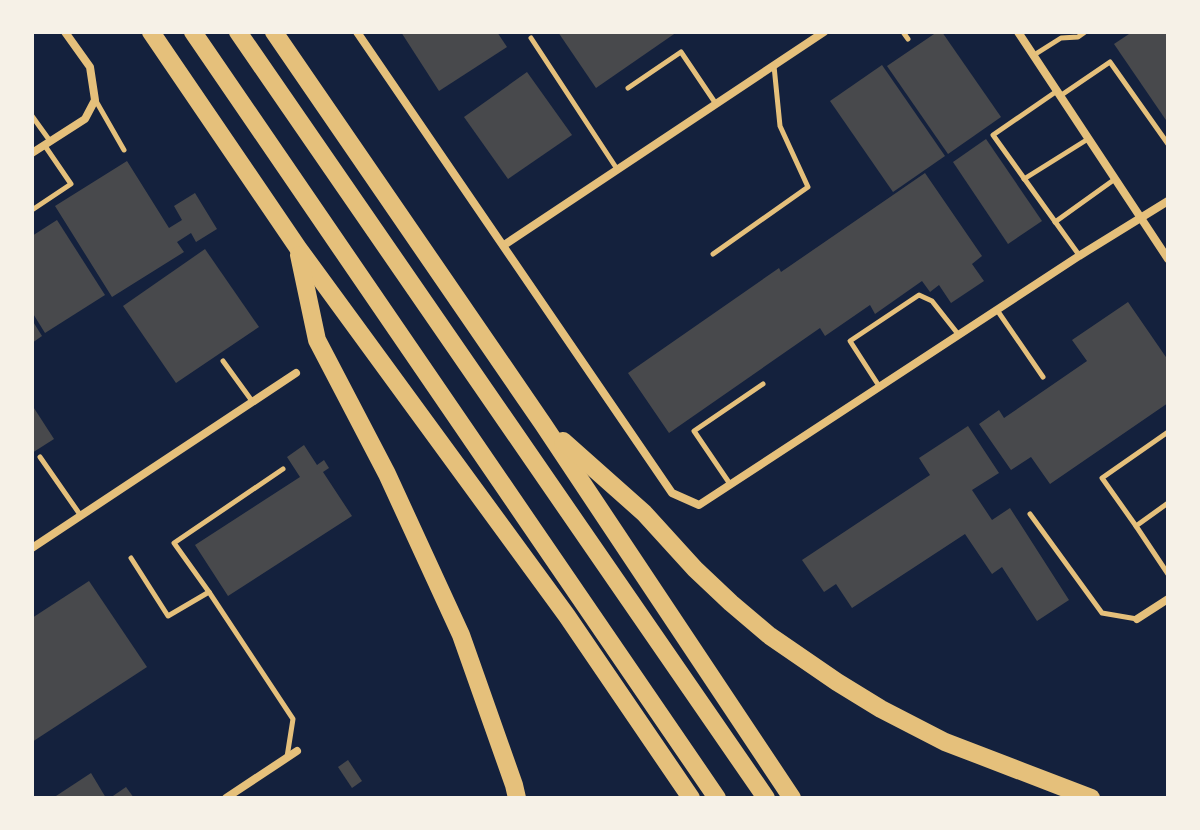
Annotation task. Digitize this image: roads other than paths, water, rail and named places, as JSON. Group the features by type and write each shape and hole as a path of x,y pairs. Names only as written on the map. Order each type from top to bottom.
{"highway":[{"path":"151,32 298,248 567,616 691,798"},
{"path":"193,32 717,798"},
{"path":"238,32 766,798"},
{"path":"274,32 543,424 792,798"},
{"path":"298,248 317,340 387,474 461,635 517,798"},
{"path":"543,424 644,513 731,603 790,651 871,703 922,731 1091,798"}],"street":[{"path":"32,153 85,119 95,100 90,67 65,32"},
{"path":"357,32 672,493 699,505 1168,201"},
{"path":"504,245 774,65 813,35 824,32"},
{"path":"1018,32 1168,259"},
{"path":"33,545 296,373"},
{"path":"1137,619 1168,599"},
{"path":"226,798 297,751"}],"lane":[{"path":"903,32 908,39"},
{"path":"1034,56 1061,38 1078,37 1085,32"},
{"path":"531,38 617,169"},
{"path":"628,88 681,52 716,104"},
{"path":"1079,256 993,135 1110,62 1168,144"},
{"path":"713,254 808,187 780,126 774,65"},
{"path":"95,100 124,150"},
{"path":"32,116 71,184 32,210"},
{"path":"1024,179 1088,139"},
{"path":"1055,222 1115,179"},
{"path":"880,387 850,341 919,295 932,301 958,335"},
{"path":"997,310 1043,377"},
{"path":"223,361 253,402"},
{"path":"730,485 694,431 763,384"},
{"path":"1168,432 1102,478 1168,574"},
{"path":"40,457 81,516"},
{"path":"283,469 174,543 293,719 287,758"},
{"path":"1136,526 1168,503"},
{"path":"1030,514 1102,613 1137,619"},
{"path":"131,558 168,616 209,592"},
{"path":"241,788 247,798"}]}
